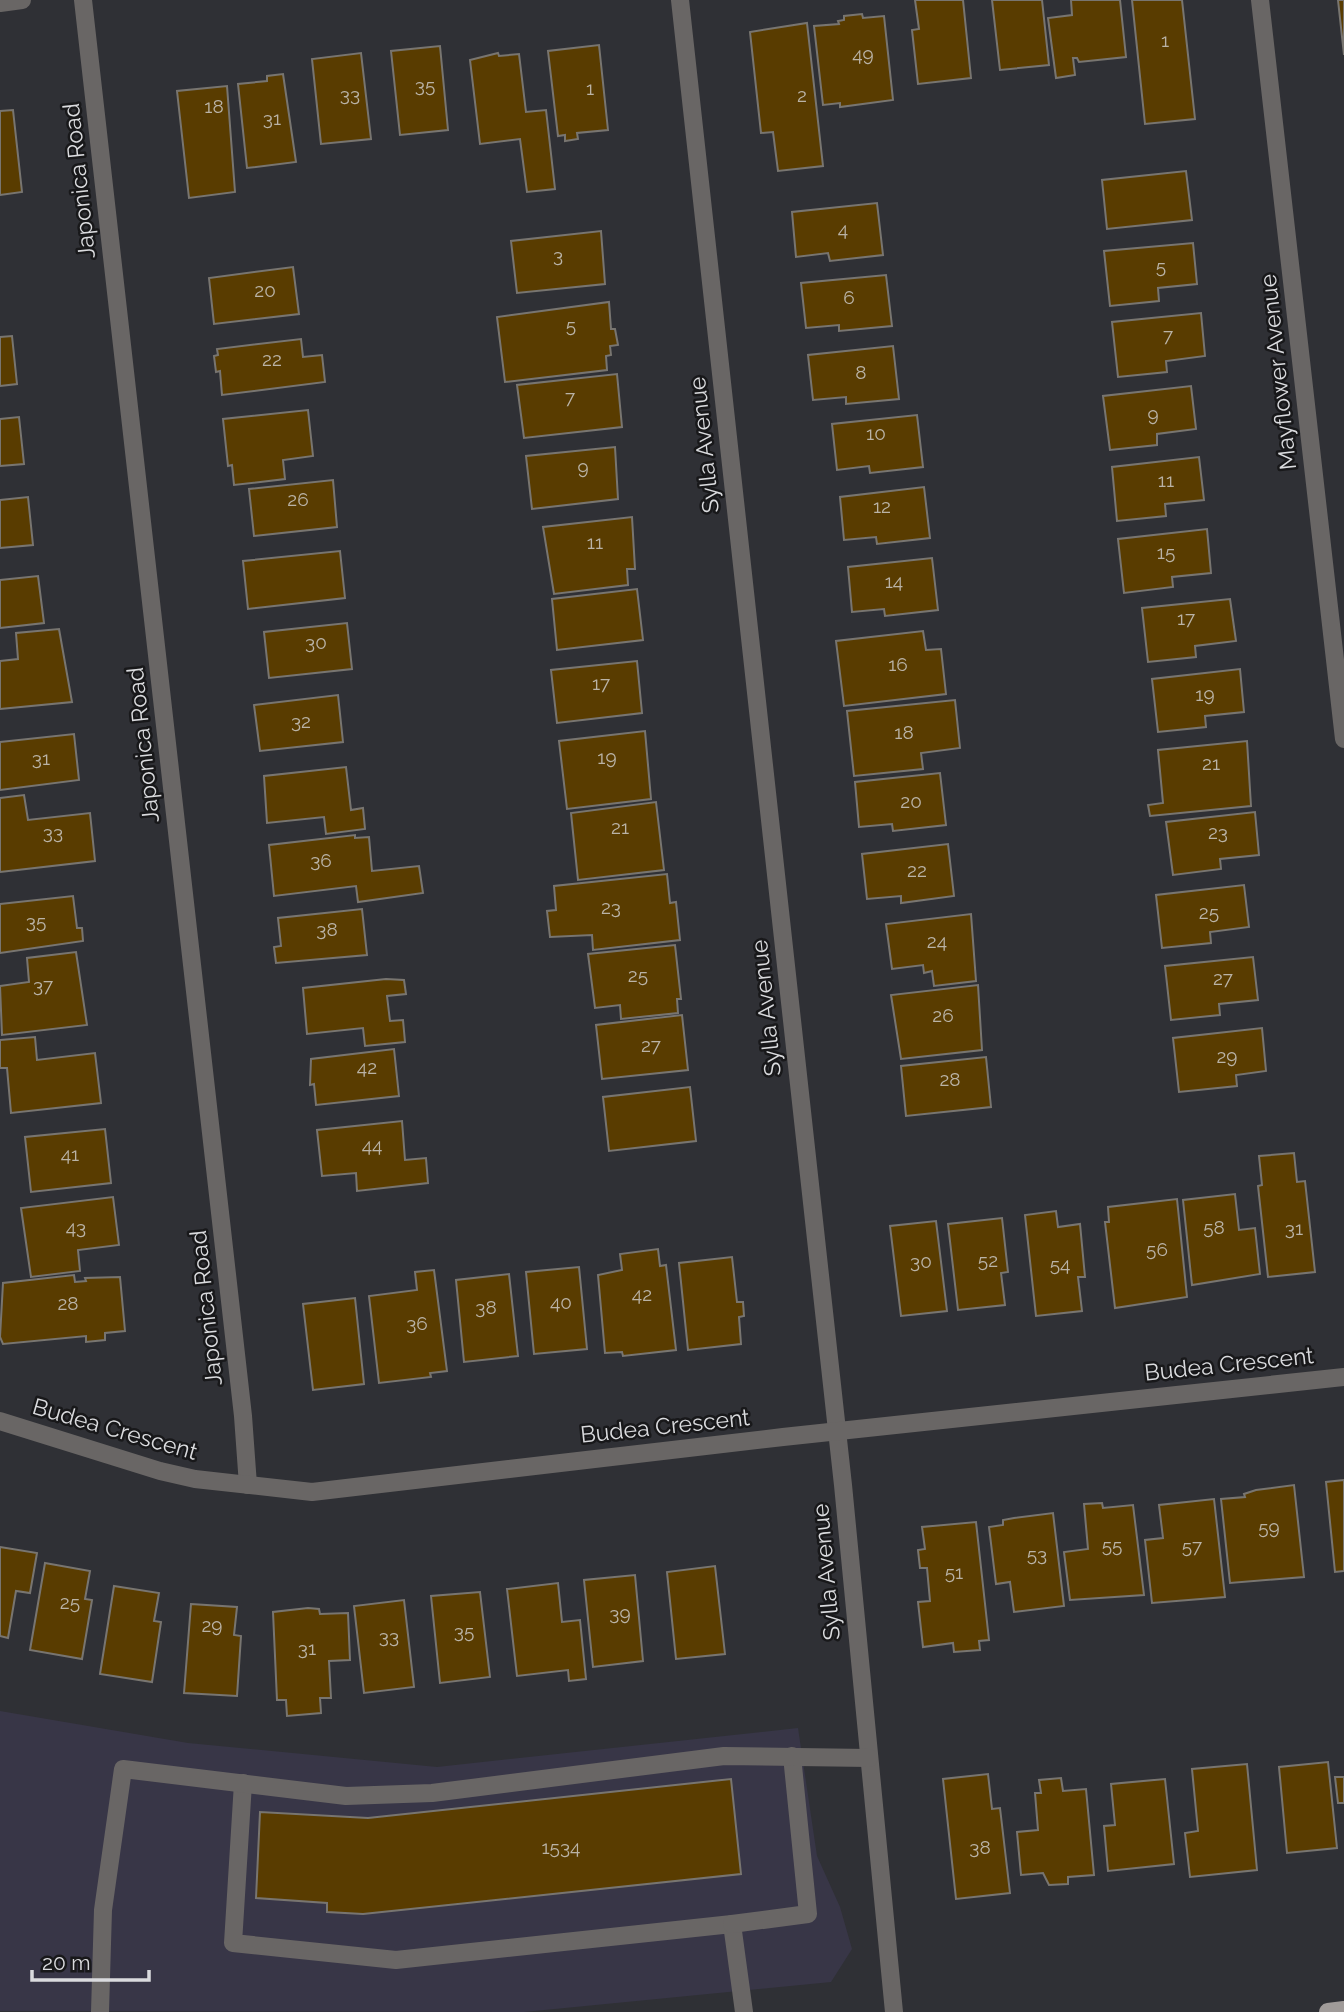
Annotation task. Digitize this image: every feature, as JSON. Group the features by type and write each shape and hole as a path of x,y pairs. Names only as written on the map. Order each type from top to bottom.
{"main road":[{"path":"1328,2012 1344,2010"}],"street":[{"path":"0,3 22,0"},
{"name":"Japonica Road","path":"83,0 243,1416 248,1485"},
{"name":"Sylla Avenue","path":"680,0 836,1431 894,2012"},
{"name":"Mayflower Avenue","path":"1260,0 1344,739"},
{"name":"Budea Crescent","path":"0,1421 160,1471 195,1479 312,1492 836,1431 1344,1377"},
{"path":"100,2012 103,1910 122,1769 346,1796 432,1793 724,1756 869,1758"},
{"path":"243,1783 233,1943 396,1960 808,1914 792,1756"},
{"path":"732,1924 744,2012"}],"shaded area":[{"path":"0,1711 188,1743 437,1767 798,1728 817,1856 840,1907 852,1949 831,1982 524,2012 0,2011"}],"building":[{"path":"915,0 963,0 971,78 918,84 912,30 919,29"},
{"path":"992,0 1042,0 1049,65 1000,70"},
{"path":"1071,0 1120,0 1126,57 1079,62 1077,58 1073,58 1075,75 1056,78 1048,18 1072,15"},
{"path":"1132,0 1182,0 1195,119 1145,124"},
{"path":"1338,0 1344,0 1344,55"},
{"path":"862,14 863,18 884,16 893,100 840,107 840,103 823,105 814,26 839,24 838,21 844,20 844,16"},
{"path":"807,23 823,166 778,171 773,132 761,133 750,32"},
{"path":"599,45 608,130 577,133 578,139 565,141 565,135 558,136 548,51"},
{"path":"440,46 448,130 400,135 391,51"},
{"path":"361,53 371,139 321,144 312,59"},
{"path":"498,53 499,56 519,54 526,112 546,110 555,189 527,192 520,139 480,144 470,60"},
{"path":"283,74 296,162 247,168 238,84 267,81 267,76"},
{"path":"227,86 235,192 189,198 177,91"},
{"path":"13,110 22,192 0,195 0,111"},
{"path":"1186,171 1192,220 1107,229 1102,180"},
{"path":"877,203 883,255 830,261 828,253 796,257 792,212"},
{"path":"601,231 605,284 517,293 511,241"},
{"path":"1193,243 1197,284 1158,288 1159,301 1110,306 1104,251"},
{"path":"293,267 299,314 214,324 209,278"},
{"path":"886,275 892,326 839,331 839,325 806,328 801,283"},
{"path":"609,302 611,329 615,329 618,345 610,346 611,355 606,356 607,370 505,382 497,317"},
{"path":"1201,313 1205,356 1166,361 1167,372 1118,377 1112,322"},
{"path":"12,336 17,384 0,386 0,337"},
{"path":"301,339 303,357 322,355 325,382 222,395 220,371 216,372 214,356 218,355 217,349"},
{"path":"893,346 899,399 846,404 846,397 813,400 808,355"},
{"path":"617,374 622,427 524,438 517,385"},
{"path":"1191,386 1196,429 1157,434 1157,445 1110,450 1103,396"},
{"path":"308,410 313,456 283,460 285,479 234,485 232,465 228,466 223,419"},
{"path":"917,415 923,467 870,473 869,466 837,470 832,424"},
{"path":"19,417 24,464 0,466 0,419"},
{"path":"615,447 618,499 532,509 526,456"},
{"path":"1199,457 1204,500 1165,504 1166,516 1117,521 1112,467"},
{"path":"333,480 337,527 254,536 249,489"},
{"path":"924,487 930,538 877,544 876,537 844,540 840,497"},
{"path":"28,497 33,545 0,548 0,500"},
{"path":"632,517 635,569 627,569 628,585 554,594 543,527"},
{"path":"1207,529 1211,573 1172,577 1173,587 1124,593 1118,539"},
{"path":"340,551 345,598 248,609 243,561"},
{"path":"932,558 938,610 885,616 884,609 852,612 848,567"},
{"path":"38,576 44,623 0,628 0,580"},
{"path":"637,589 643,640 557,650 552,599"},
{"path":"1230,599 1236,641 1195,646 1196,657 1148,662 1142,608"},
{"path":"347,623 352,669 269,678 264,632"},
{"path":"59,629 72,702 0,709 0,661 18,659 16,633"},
{"path":"923,631 926,650 941,649 946,694 844,706 836,641"},
{"path":"637,661 642,713 557,723 551,670"},
{"path":"1240,669 1244,712 1205,716 1206,727 1158,732 1152,679"},
{"path":"338,695 343,742 260,751 254,705"},
{"path":"955,700 960,748 921,753 923,769 854,776 847,711"},
{"path":"645,731 651,799 567,809 559,741"},
{"path":"74,734 79,780 0,790 0,742"},
{"path":"1247,741 1251,806 1150,816 1148,805 1163,803 1158,750"},
{"path":"346,767 351,810 363,808 365,829 326,834 324,817 267,823 264,776"},
{"path":"940,773 946,825 893,831 892,824 859,827 855,782"},
{"path":"24,795 28,820 90,813 95,861 0,872 0,798"},
{"path":"656,802 664,870 578,880 571,813"},
{"path":"1255,812 1259,855 1220,859 1221,869 1173,875 1166,822"},
{"path":"355,835 355,838 369,837 372,871 419,866 423,893 358,902 356,886 274,896 269,845"},
{"path":"948,844 954,896 901,903 901,896 867,899 862,854"},
{"path":"667,874 670,903 676,902 680,940 593,950 592,935 550,937 547,911 556,910 554,886"},
{"path":"1244,885 1249,927 1210,932 1211,943 1162,948 1156,895"},
{"path":"73,896 77,928 82,928 83,941 0,953 0,904"},
{"path":"362,909 367,955 276,963 274,947 281,946 278,918"},
{"path":"971,914 976,981 934,986 932,971 924,973 923,965 892,969 886,924"},
{"path":"675,945 681,999 677,999 678,1013 621,1019 620,1005 595,1008 588,954"},
{"path":"76,952 87,1025 2,1035 0,986 29,982 27,958"},
{"path":"1253,957 1258,1000 1219,1004 1220,1015 1171,1020 1165,966"},
{"path":"386,979 404,980 406,994 387,996 390,1021 403,1020 405,1042 365,1046 363,1028 307,1034 303,988"},
{"path":"978,985 982,1050 901,1059 891,995"},
{"path":"682,1015 688,1070 602,1079 596,1025"},
{"path":"1262,1028 1266,1071 1236,1075 1237,1086 1179,1092 1173,1038"},
{"path":"35,1037 37,1060 95,1053 101,1103 11,1113 7,1068 0,1068 0,1040"},
{"path":"394,1049 399,1096 316,1105 314,1084 310,1085 311,1059"},
{"path":"986,1057 991,1107 906,1116 901,1066"},
{"path":"690,1087 696,1141 609,1151 603,1097"},
{"path":"402,1121 405,1160 426,1158 428,1183 357,1191 356,1173 322,1176 317,1130"},
{"path":"105,1129 111,1183 31,1192 25,1137"},
{"path":"1294,1153 1297,1182 1305,1181 1315,1272 1268,1277 1258,1186 1262,1185 1259,1156"},
{"path":"1235,1194 1239,1230 1255,1228 1260,1274 1192,1285 1183,1200"},
{"path":"113,1197 119,1245 78,1250 80,1271 31,1277 21,1208"},
{"path":"1177,1199 1187,1297 1115,1308 1105,1222 1109,1222 1108,1207"},
{"path":"1056,1211 1058,1227 1080,1224 1085,1277 1078,1277 1082,1311 1036,1316 1025,1215"},
{"path":"1002,1218 1008,1272 1001,1273 1005,1305 958,1310 948,1224"},
{"path":"936,1221 947,1311 901,1316 890,1226"},
{"path":"658,1249 660,1266 666,1265 676,1350 623,1356 622,1352 605,1353 598,1275 622,1270 620,1254"},
{"path":"732,1257 737,1302 743,1302 744,1316 739,1317 741,1344 688,1350 679,1263"},
{"path":"579,1267 587,1349 534,1354 526,1272"},
{"path":"434,1270 447,1371 430,1373 431,1377 379,1383 369,1296 417,1290 415,1272"},
{"path":"509,1274 518,1356 464,1362 456,1280"},
{"path":"74,1275 75,1282 86,1281 85,1278 120,1277 125,1331 105,1333 105,1340 86,1342 86,1336 3,1344 0,1337 3,1283"},
{"path":"355,1298 364,1384 313,1390 303,1304"},
{"path":"1344,1480 1344,1571 1335,1572 1326,1482"},
{"path":"1294,1485 1304,1577 1230,1583 1221,1499 1245,1497 1244,1494 1256,1490"},
{"path":"1214,1499 1225,1597 1152,1603 1145,1540 1163,1538 1159,1505"},
{"path":"1102,1503 1103,1508 1133,1505 1144,1595 1070,1600 1064,1552 1088,1549 1084,1504"},
{"path":"1053,1513 1064,1606 1014,1612 1010,1582 996,1584 989,1527 1003,1525 1003,1520"},
{"path":"976,1522 989,1640 979,1641 980,1650 954,1652 953,1643 923,1647 918,1602 930,1601 927,1568 920,1568 918,1550 925,1549 922,1527"},
{"path":"0,1547 37,1553 30,1593 16,1591 8,1638 0,1636"},
{"path":"45,1563 90,1571 85,1599 92,1600 82,1659 30,1650"},
{"path":"715,1566 725,1654 676,1659 667,1572"},
{"path":"635,1575 643,1661 593,1667 584,1580"},
{"path":"558,1583 562,1622 580,1620 586,1679 569,1681 568,1670 517,1676 507,1589"},
{"path":"114,1586 159,1593 154,1621 161,1622 152,1682 100,1674"},
{"path":"480,1592 490,1677 440,1683 431,1596"},
{"path":"404,1600 414,1687 364,1693 354,1606"},
{"path":"191,1604 237,1607 234,1635 241,1636 237,1696 184,1693"},
{"path":"319,1609 320,1614 348,1613 350,1660 329,1661 331,1698 320,1698 321,1713 287,1716 286,1700 277,1700 273,1612"},
{"path":"1328,1762 1337,1848 1287,1853 1279,1767"},
{"path":"1247,1764 1257,1870 1190,1877 1185,1833 1198,1831 1192,1769"},
{"path":"988,1774 992,1809 1000,1808 1010,1893 956,1899 943,1779"},
{"path":"1335,1777 1344,1777 1344,1803 1338,1803"},
{"path":"1061,1778 1063,1791 1086,1789 1094,1875 1068,1877 1068,1884 1049,1885 1043,1873 1021,1875 1017,1832 1038,1830 1035,1793 1041,1793 1039,1780"},
{"path":"731,1779 741,1874 363,1914 327,1912 327,1903 256,1898 260,1812 368,1818"},
{"path":"1165,1779 1174,1864 1108,1871 1104,1826 1115,1825 1111,1784"}]}
